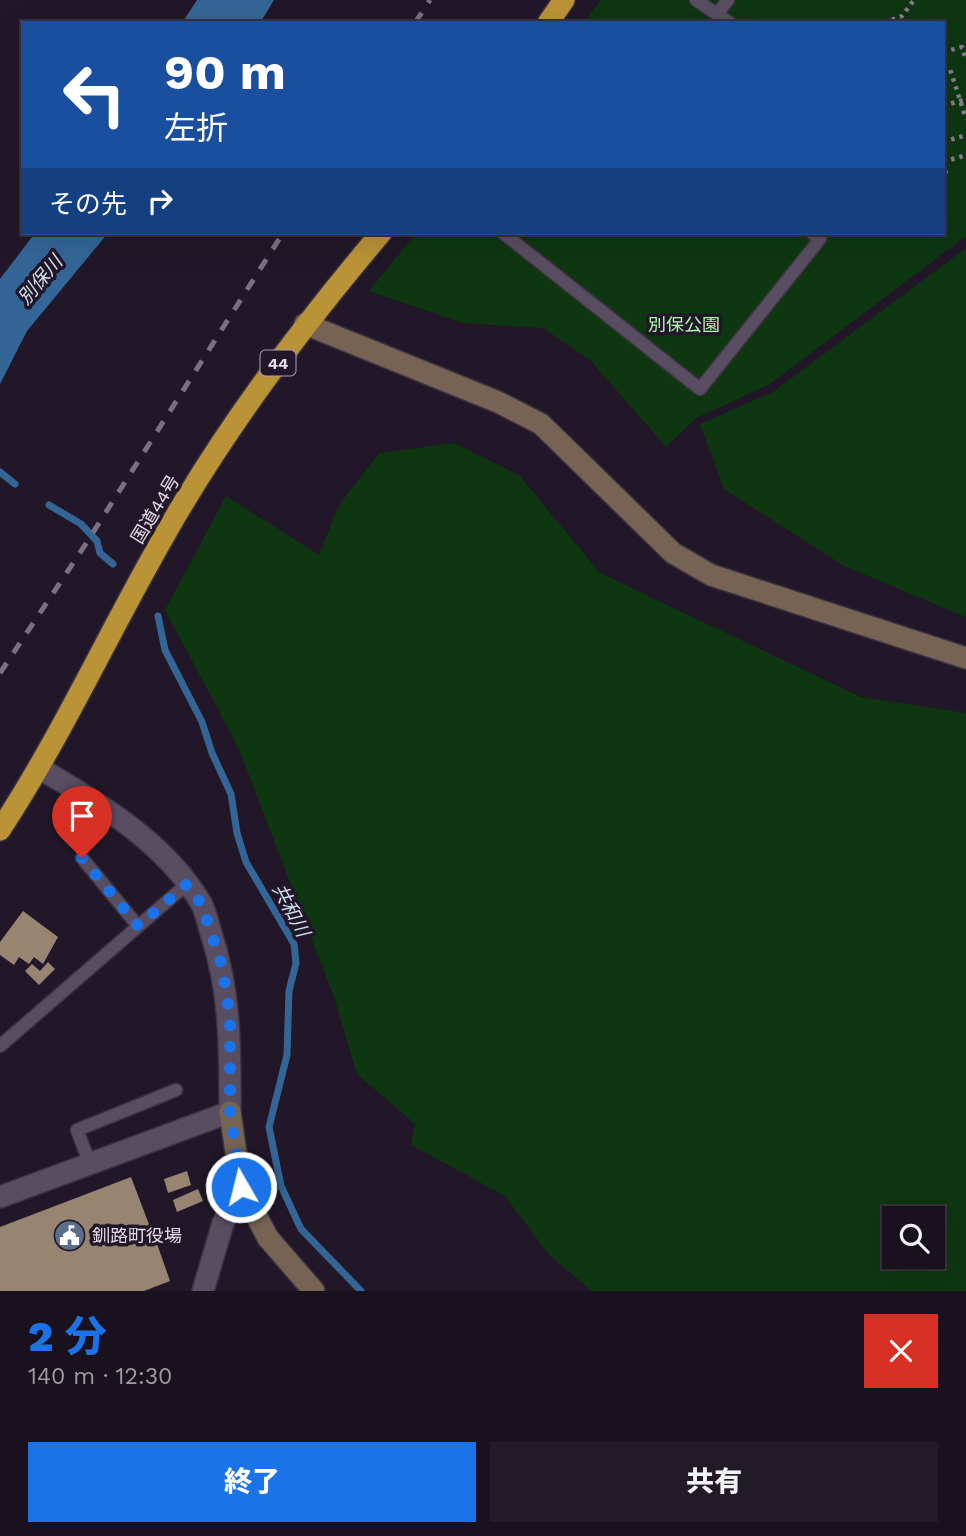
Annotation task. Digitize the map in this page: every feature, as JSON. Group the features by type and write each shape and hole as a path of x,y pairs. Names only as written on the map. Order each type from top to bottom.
{"highway":[{"path":"549,21 564,0"},
{"name":"国道44号","path":"0,830 39,768 185,501 305,324 379,235"}],"street":[{"path":"305,324 498,402 541,424 673,553 710,575 966,658"},
{"path":"39,768 130,827 168,859 202,905 222,966 230,1018 230,1112 241,1187 268,1238 314,1291"},
{"path":"0,1197 230,1112"},
{"path":"203,1291 223,1223 241,1187"}],"lane":[{"path":"696,0 727,21"},
{"path":"717,14 728,0"},
{"path":"506,235 700,389 817,235"},
{"path":"82,858 138,926"},
{"path":"0,1046 187,884"},
{"path":"90,1164 77,1130 176,1090"}],"path":[{"path":"889,21 902,16 914,0"},
{"path":"902,16 903,21"},
{"path":"945,51 962,47 966,60"},
{"path":"945,70 950,69 963,100 966,119"},
{"path":"945,105 963,100"},
{"path":"945,141 966,135"},
{"path":"945,161 966,155"},
{"path":"945,170 947,177"}],"green space":[{"name":"別保公園","path":"601,0 966,0 966,236 770,384 696,418 666,447 590,360 543,328 462,323 369,291 414,235 945,235 945,21 585,21"},
{"path":"966,248 966,617 844,566 724,489 700,424 773,392"},
{"path":"454,443 519,475 600,573 861,697 966,713 966,1291 592,1291 549,1255 505,1196 411,1145 415,1124 357,1074 334,997 239,749 165,610 226,496 319,555 339,505 379,453"}],"water":[{"path":"197,0 274,0 261,21 183,21"},
{"name":"別保川","path":"33,235 106,235 27,331 0,384 0,279"}],"building":[{"path":"23,911 58,937 43,964 34,957 29,964 19,957 14,965 0,955 0,942"},
{"path":"48,962 55,969 39,985 25,971 32,964 40,971"},
{"path":"187,1171 191,1185 168,1193 164,1179"},
{"name":"釧路町役場","path":"131,1177 150,1227 136,1232 141,1243 155,1238 170,1281 144,1291 0,1291 0,1227"},
{"path":"198,1189 203,1201 177,1212 173,1200"}],"waterway":[{"name":"共和川","path":"0,472 15,484"},
{"name":"共和川","path":"49,505 81,524 97,541 100,553 113,564"},
{"name":"共和川","path":"158,616 165,650 202,722 212,753 231,794 237,833 246,862 294,944 296,963 289,991 287,1055 269,1127 281,1186 301,1229 361,1291"}],"railway":[{"path":"416,21 430,0"},
{"path":"0,673 87,542 282,235"}],"place":[{"name":"釧路町役場","path":"69,1235"}],"route":[{"path":"82,858 138,926 187,884 202,905 222,966 230,1018 230,1112 241,1187"}]}
